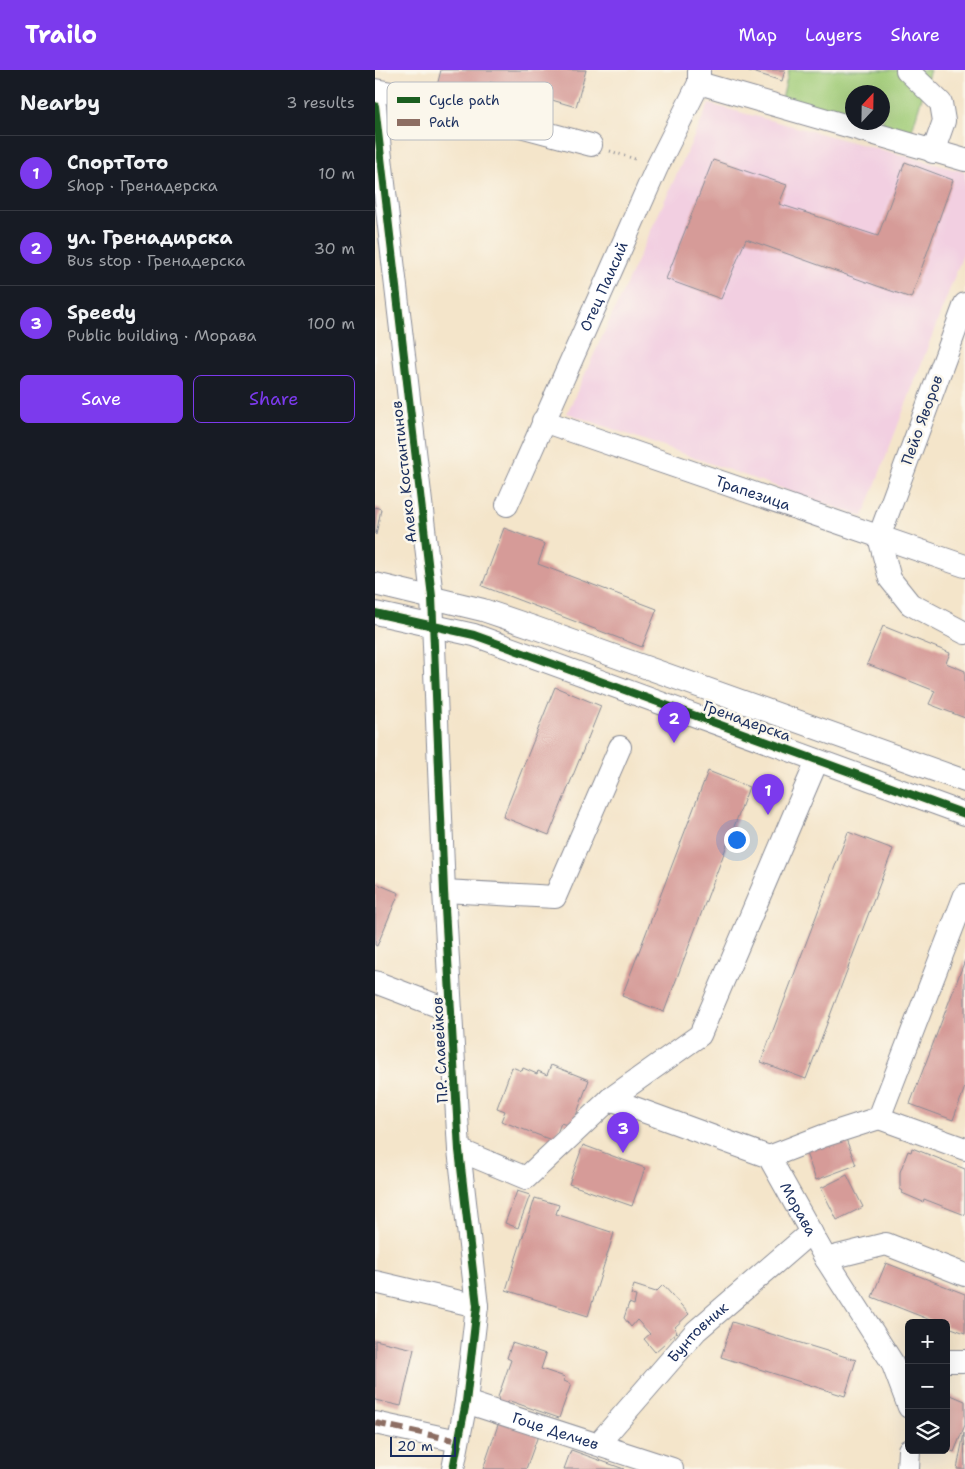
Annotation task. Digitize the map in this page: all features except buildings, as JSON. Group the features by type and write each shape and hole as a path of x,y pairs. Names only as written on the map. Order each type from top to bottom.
{"street":[{"path":"907,70 941,103 944,121 933,152"},
{"path":"699,76 933,152 965,160"},
{"name":"Отец Паисий","path":"507,505 657,166 699,76"},
{"name":"Алеко Костантинов","path":"375,106 434,627"},
{"path":"553,135 591,145"},
{"name":"Пейо Яворов","path":"879,537 965,304"},
{"name":"Трапезица","path":"543,421 965,566"},
{"path":"879,537 890,579 910,604 965,633"},
{"name":"Гренадерска","path":"375,584 483,610 533,626 965,781"},
{"name":"Гренадерска","path":"375,613 474,635 965,814"},
{"name":"П.Р. Славейков","path":"434,627 444,891 459,1150 477,1306 466,1402 453,1469"},
{"path":"444,891 555,896 620,747"},
{"path":"459,1150 526,1178 610,1099 700,1035 817,761"},
{"path":"879,1118 965,895"},
{"path":"375,982 451,1011"},
{"path":"610,1099 769,1157 823,1136 879,1118 965,1149"},
{"name":"Морава","path":"769,1157 825,1259 901,1362 905,1385"},
{"name":"Бунтовник","path":"598,1444 696,1331 811,1232"},
{"path":"825,1259 886,1244 965,1275"},
{"path":"375,1282 477,1306"},
{"path":"950,1361 965,1361"},
{"name":"Гоце Делчев","path":"466,1402 672,1469"},
{"path":"375,1423 458,1441"},
{"path":"908,1469 909,1454"}],"path":[{"path":"591,145 657,166"}],"shaded area":[{"path":"709,104 965,172 965,249 863,517 567,413"}],"green space":[{"path":"789,70 930,70 910,137 886,130 890,130 890,85 845,85 845,118 782,99"}],"marked path":[{"path":"375,1423 458,1441"}],"cycle path":[{"path":"375,106 432,597 444,891 459,1150 477,1306 466,1402 453,1469"},
{"path":"375,613 474,635 965,814"}],"place":[{"name":"ул. Гренадирска","path":"674,743"},
{"name":"СпортТото","path":"768,815"},
{"name":"Speedy","path":"623,1153"}]}
